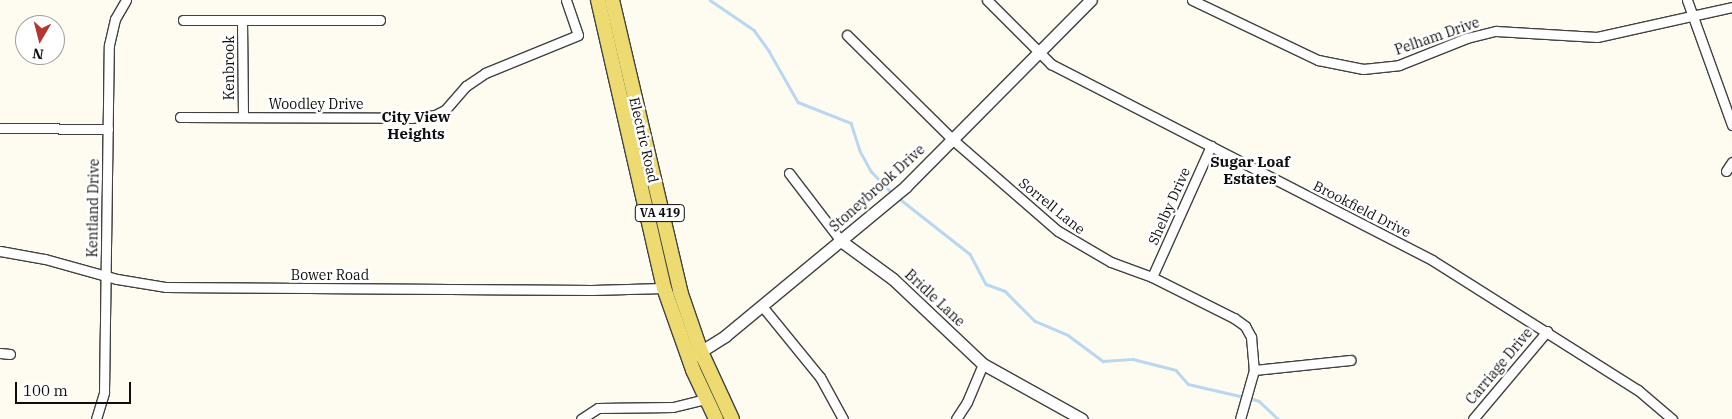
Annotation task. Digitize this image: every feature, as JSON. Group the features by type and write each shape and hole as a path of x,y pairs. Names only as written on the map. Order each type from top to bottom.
{"main road":[{"name":"Electric Road","path":"598,0 664,288 694,355 732,419"},
{"name":"Electric Road","path":"612,0 694,355 705,399 716,419"}],"street":[{"name":"Kentland Drive","path":"96,419 104,392 109,45 115,19 126,0"},
{"name":"Woodley Drive","path":"180,117 427,117 445,110 466,86 485,73 578,35 566,0"},
{"name":"Brookfield Drive","path":"987,0 1038,52 1068,74 1432,260 1638,390 1672,419"},
{"name":"Stoneybrook Drive","path":"694,355 762,306 906,186 1091,0"},
{"name":"Pelham Drive","path":"1192,0 1318,60 1362,69 1407,63 1467,38 1496,31 1597,37 1693,14 1732,7"},
{"path":"1687,0 1732,125"},
{"path":"183,20 380,20"},
{"name":"Kenbrook","path":"242,20 243,117"},
{"name":"Sorrell Lane","path":"846,35 952,139 1058,230 1111,262 1152,277 1234,318 1244,326 1251,337 1254,370 1240,419"},
{"path":"0,128 108,129"},
{"name":"Shelby Drive","path":"1152,277 1211,146"},
{"path":"1726,171 1732,162"},
{"name":"Bridle Lane","path":"789,173 841,240 898,284 983,364 1082,419"},
{"name":"Bower Road","path":"0,251 146,284 206,288 592,290 664,288"},
{"path":"762,306 820,377 843,419"},
{"name":"Carriage Drive","path":"1473,419 1547,331"},
{"path":"0,353 10,354"},
{"path":"1254,370 1350,360"},
{"path":"956,419 967,402 983,364"},
{"path":"581,419 598,408 673,407 705,399"}],"waterway":[{"path":"710,0 754,30 769,51 798,102 851,123 860,151 871,171 890,191"},
{"path":"900,199 970,254 986,284 1005,291 1035,321 1068,335 1103,361 1133,359 1176,370 1188,384 1240,396"},
{"path":"1253,399 1259,401 1278,419"}],"district":[{"name":"City View Heights","path":"416,124"},
{"name":"Sugar Loaf Estates","path":"1250,170"}]}
